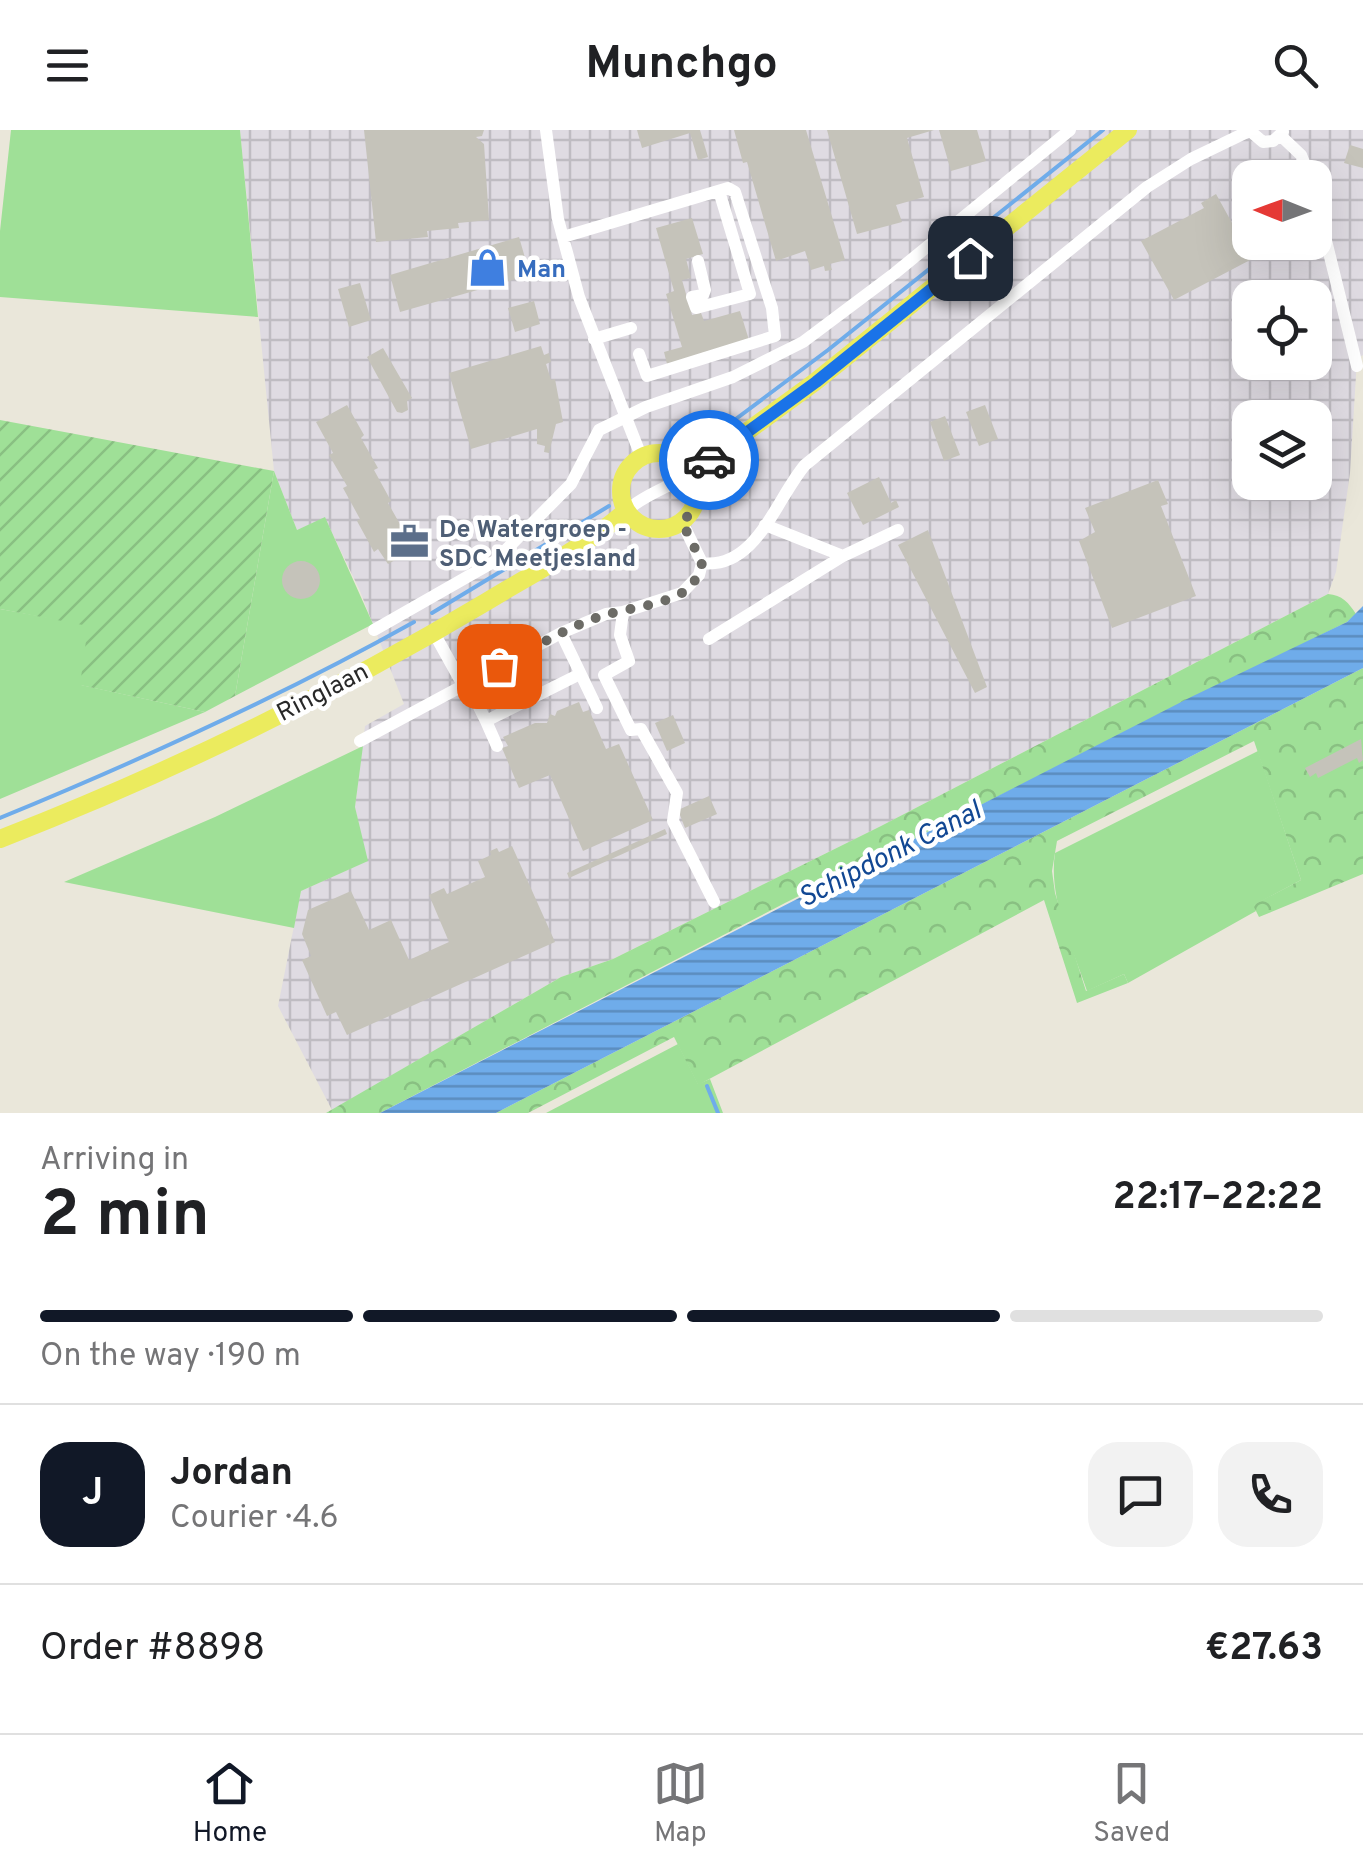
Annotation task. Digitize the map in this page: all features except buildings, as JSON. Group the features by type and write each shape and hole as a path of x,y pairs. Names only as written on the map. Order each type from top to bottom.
{"main road":[{"path":"693,471 858,349 1128,130"},
{"path":"668,452 681,458 693,471 696,504 682,522 653,529 642,525 626,510 623,477 641,456 668,452"},
{"name":"Ringlaan","path":"0,839 222,743 434,633 560,557 626,510"}],"street":[{"path":"546,130 563,237 594,339 641,456"},
{"path":"374,630 495,562 571,484 599,430 624,416 720,382 803,342 910,261 1070,130"},
{"path":"702,563 728,562 743,551 766,526 805,464 1147,187 1249,130 1263,142 1273,142 1282,133 1303,160"},
{"path":"563,237 718,190 728,188 736,192 772,308 776,336 647,376 640,354"},
{"path":"698,261 705,290 703,295 692,297 696,308 750,294 718,190"},
{"path":"1330,260 1356,366"},
{"path":"594,339 631,328"},
{"path":"626,510 693,471"},
{"path":"360,740 561,634 606,614 682,593 699,575 702,563 682,522"},
{"path":"766,526 843,556"},
{"path":"708,639 843,556 898,530"},
{"path":"623,612 620,635 629,662 604,674 630,730 641,729 677,793 673,821 714,902"},
{"path":"434,633 486,721 496,746"},
{"path":"561,634 597,708"},
{"path":"486,721 580,674"}],"shaded area":[{"path":"240,130 1363,130 1363,355 1357,359 1350,473 1336,572 1328,594 881,826 613,959 561,977 332,1110 278,1006 301,891 367,861 355,807 365,726 404,704 360,591 325,518 297,530 274,471"}],"green space":[{"path":"11,130 240,130 258,317 0,297 0,231"},
{"path":"0,420 274,471 235,696 205,712 80,685 88,626 0,609"},
{"path":"274,471 297,530 325,517 373,624 235,696"},
{"path":"1328,594 1345,600 1356,614 1347,622 785,903 380,1113 326,1113 561,977 613,959 881,826"},
{"path":"0,609 89,625 81,685 205,712 0,799"},
{"path":"1363,668 1363,874 1259,917 1253,905 1301,880 1254,741 1057,841 1052,871 1055,893 1086,991 1124,974 1128,983 1077,1003 1044,900 698,1085 674,1037 528,1113 496,1113"},
{"path":"363,746 355,807 368,861 301,891 294,928 64,882 215,817"},
{"path":"1258,751 1301,880 1254,905 1256,911 1128,983 1124,974 1087,991 1058,906 1055,853"},
{"path":"678,1044 698,1084 710,1079 723,1113 546,1113"}],"water":[{"name":"Schipdonk Canal","path":"1363,606 1363,668 496,1113 380,1113 1191,697 1347,622"}],"waterway":[{"path":"697,448 828,350 1103,130"},
{"path":"432,613 609,506"},
{"path":"0,818 210,726 414,622"},
{"path":"707,1086 718,1113"}],"way so far":[{"path":"499,666 606,614 660,602 692,584 702,563 682,522 696,504 697,480 693,471 709,460"}],"place":[{"name":"Man","path":"487,268"},
{"name":"De Watergroep - SDC Meetjesland","path":"409,542"}],"route":[{"path":"709,460 816,382 970,258"}]}
